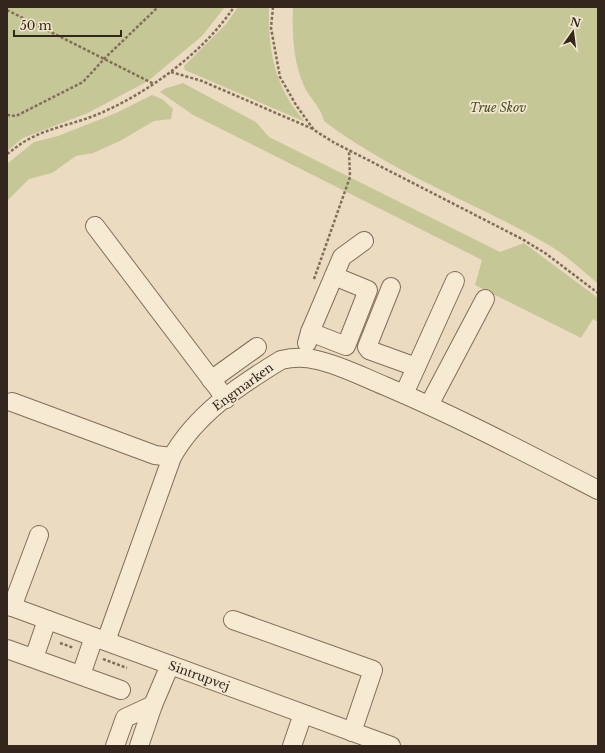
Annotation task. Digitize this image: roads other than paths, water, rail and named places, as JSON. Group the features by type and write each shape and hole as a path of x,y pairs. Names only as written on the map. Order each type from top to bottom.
{"street":[{"path":"95,226 226,399"},
{"path":"305,357 310,332 342,257 364,241"},
{"path":"310,332 346,346 368,290 334,276"},
{"path":"404,394 455,281"},
{"path":"391,287 367,348 416,367"},
{"path":"429,405 485,298"},
{"path":"211,380 257,347"},
{"name":"Engmarken","path":"81,675 100,639 172,457 182,439 196,423 226,399 281,360 292,357 305,357 339,367 429,405 598,490"},
{"path":"12,402 155,455 172,457"},
{"path":"10,606 39,535"},
{"name":"Sintrupvej","path":"10,606 391,746"},
{"path":"34,658 47,620"},
{"path":"233,620 374,670 352,732"},
{"path":"7,648 121,690"},
{"path":"139,746 153,705 170,665"},
{"path":"115,746 125,718 153,705"},
{"path":"292,746 303,714"}],"park label":[{"name":"True Skov","path":"498,108"}]}
